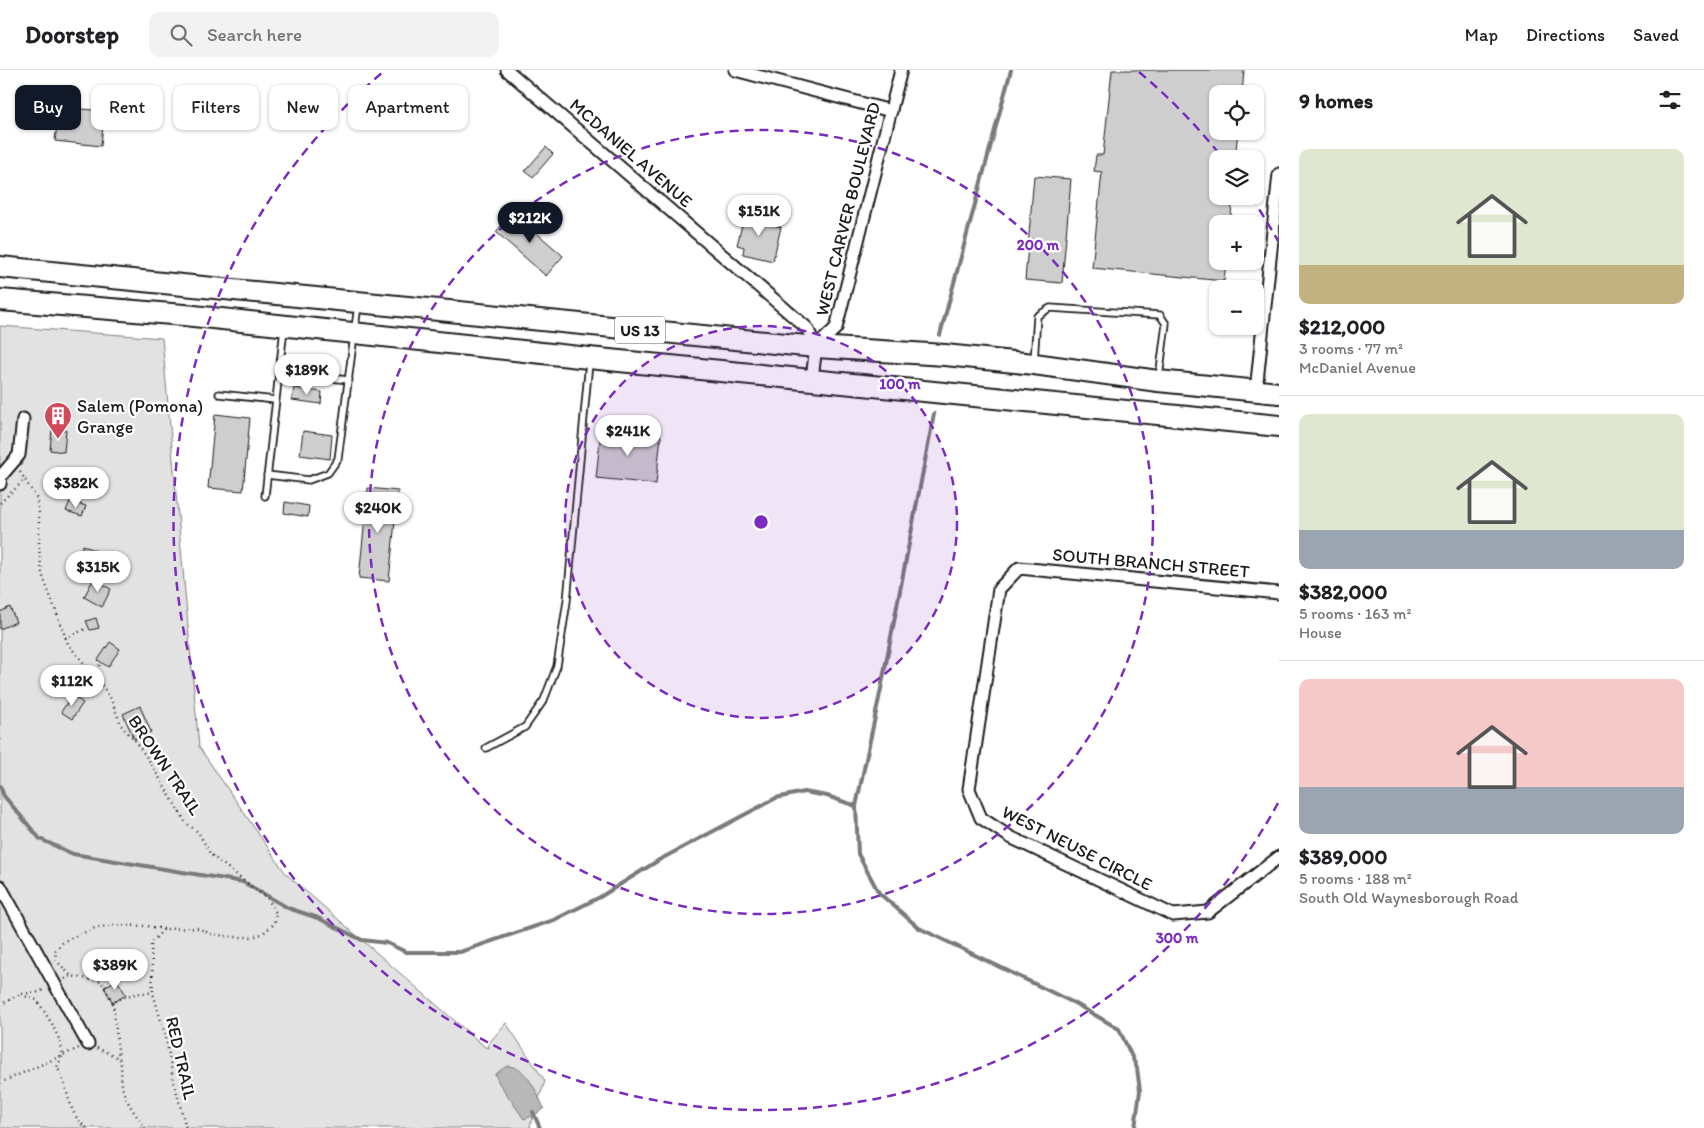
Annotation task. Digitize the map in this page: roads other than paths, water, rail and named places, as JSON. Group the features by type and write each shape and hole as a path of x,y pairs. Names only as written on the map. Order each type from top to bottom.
{"highway":[{"name":"US 13","path":"0,267 816,347 945,355 1034,364 1158,381 1279,393"},
{"name":"US 13","path":"0,300 184,315 589,358 812,378 1279,426"}],"street":[{"name":"MCDANIEL AVENUE","path":"507,70 807,328 816,347"},
{"path":"735,70 891,111"},
{"name":"WEST CARVER BOULEVARD","path":"816,347 836,328 902,70"},
{"path":"1256,391 1279,174"},
{"path":"812,378 816,347"},
{"path":"0,478 19,455 24,419"},
{"name":"SOUTH BRANCH STREET","path":"1019,568 1279,593"},
{"name":"WEST NEUSE CIRCLE","path":"1019,568 999,589 969,789 981,818 1010,837 1173,915 1208,912 1279,857"},
{"path":"0,886 88,1044"}],"lane":[{"path":"267,475 309,480 328,473 338,459 358,303"},
{"path":"1034,364 1038,316 1050,308 1160,315 1166,324 1158,381"},
{"path":"265,496 284,325"},
{"path":"486,748 525,727 544,700 556,666 567,602 589,358"},
{"path":"279,372 349,380"},
{"path":"219,394 275,400"}],"waterway":[{"path":"940,335 1011,70"},
{"path":"934,414 881,689 856,806 858,854 879,893 919,928 1076,1004 1119,1029 1137,1068 1140,1091 1135,1128"},
{"path":"0,786 4,796 40,839 73,854 243,882 288,908 318,918 362,940 387,943 406,952 460,952 554,920 600,897 659,860 776,798 804,792 827,796 856,806"},
{"path":"533,1112 540,1128"}],"place":[{"name":"Salem (Pomona) Grange","path":"58,440"}]}
